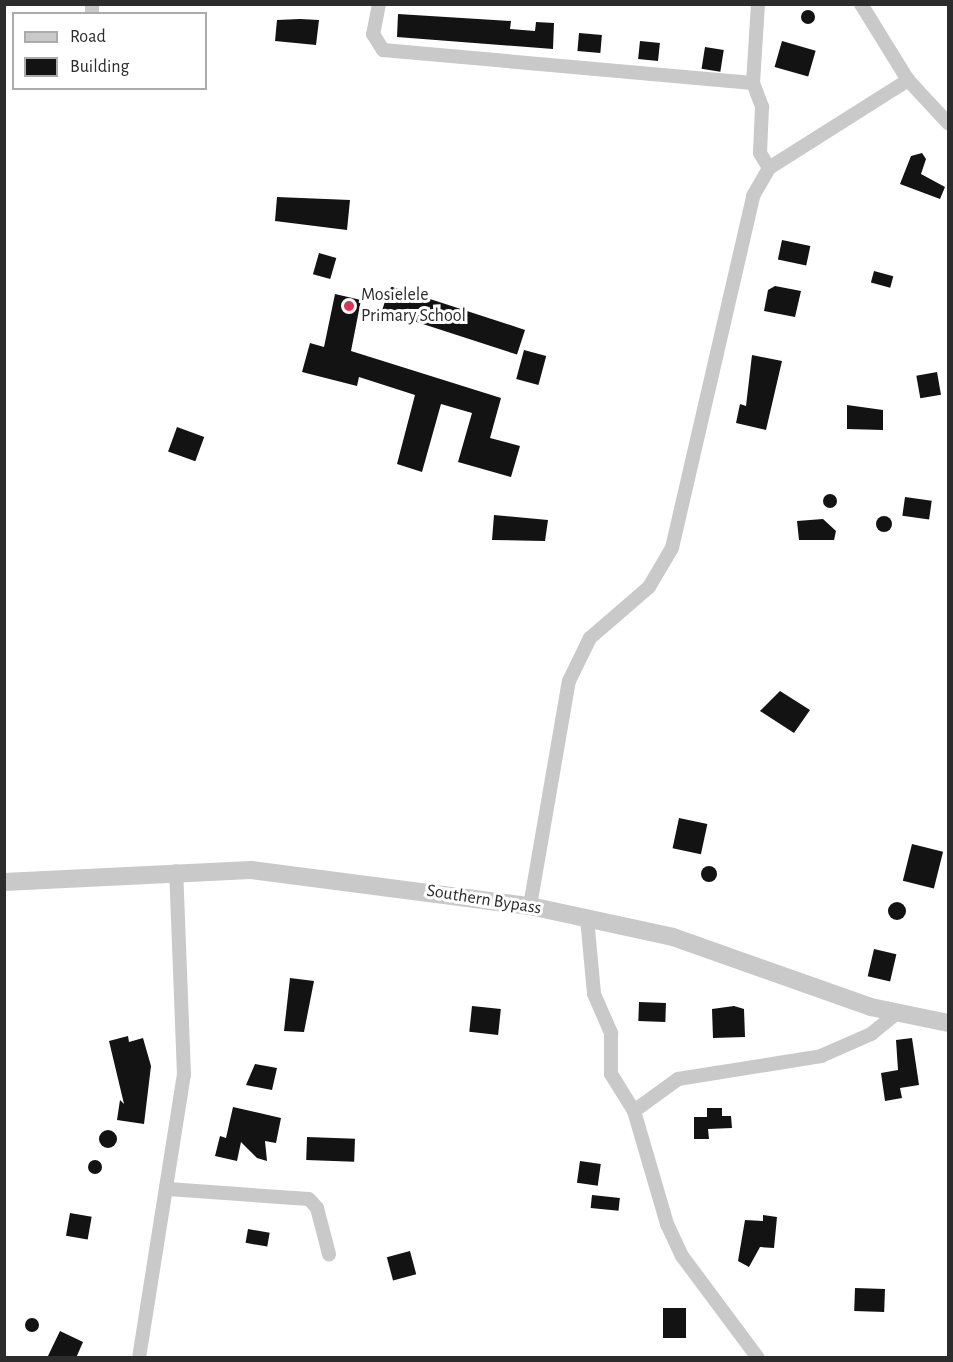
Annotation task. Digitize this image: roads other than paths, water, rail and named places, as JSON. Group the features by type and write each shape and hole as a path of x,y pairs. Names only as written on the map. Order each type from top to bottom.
{"street":[{"path":"379,4 373,34 382,50 753,83"},
{"path":"758,4 753,83 762,107 760,153 770,168"},
{"path":"861,4 908,80 948,123"},
{"path":"530,906 570,681 590,639 649,587 672,548 742,230 770,168 908,80"},
{"path":"139,1358 168,1189 184,1074 176,871"},
{"name":"Southern Bypass","path":"4,882 176,871 284,873 530,906 707,948 823,992 897,1013 948,1023"},
{"path":"587,918 594,994 611,1033 610,1074 634,1111 667,1224 682,1256 758,1358"},
{"path":"634,1111 693,1073 778,1067 846,1048 897,1013"},
{"path":"168,1189 309,1200 317,1208 329,1254"}],"place":[{"name":"Mosielele Primary School","path":"349,306"}]}
